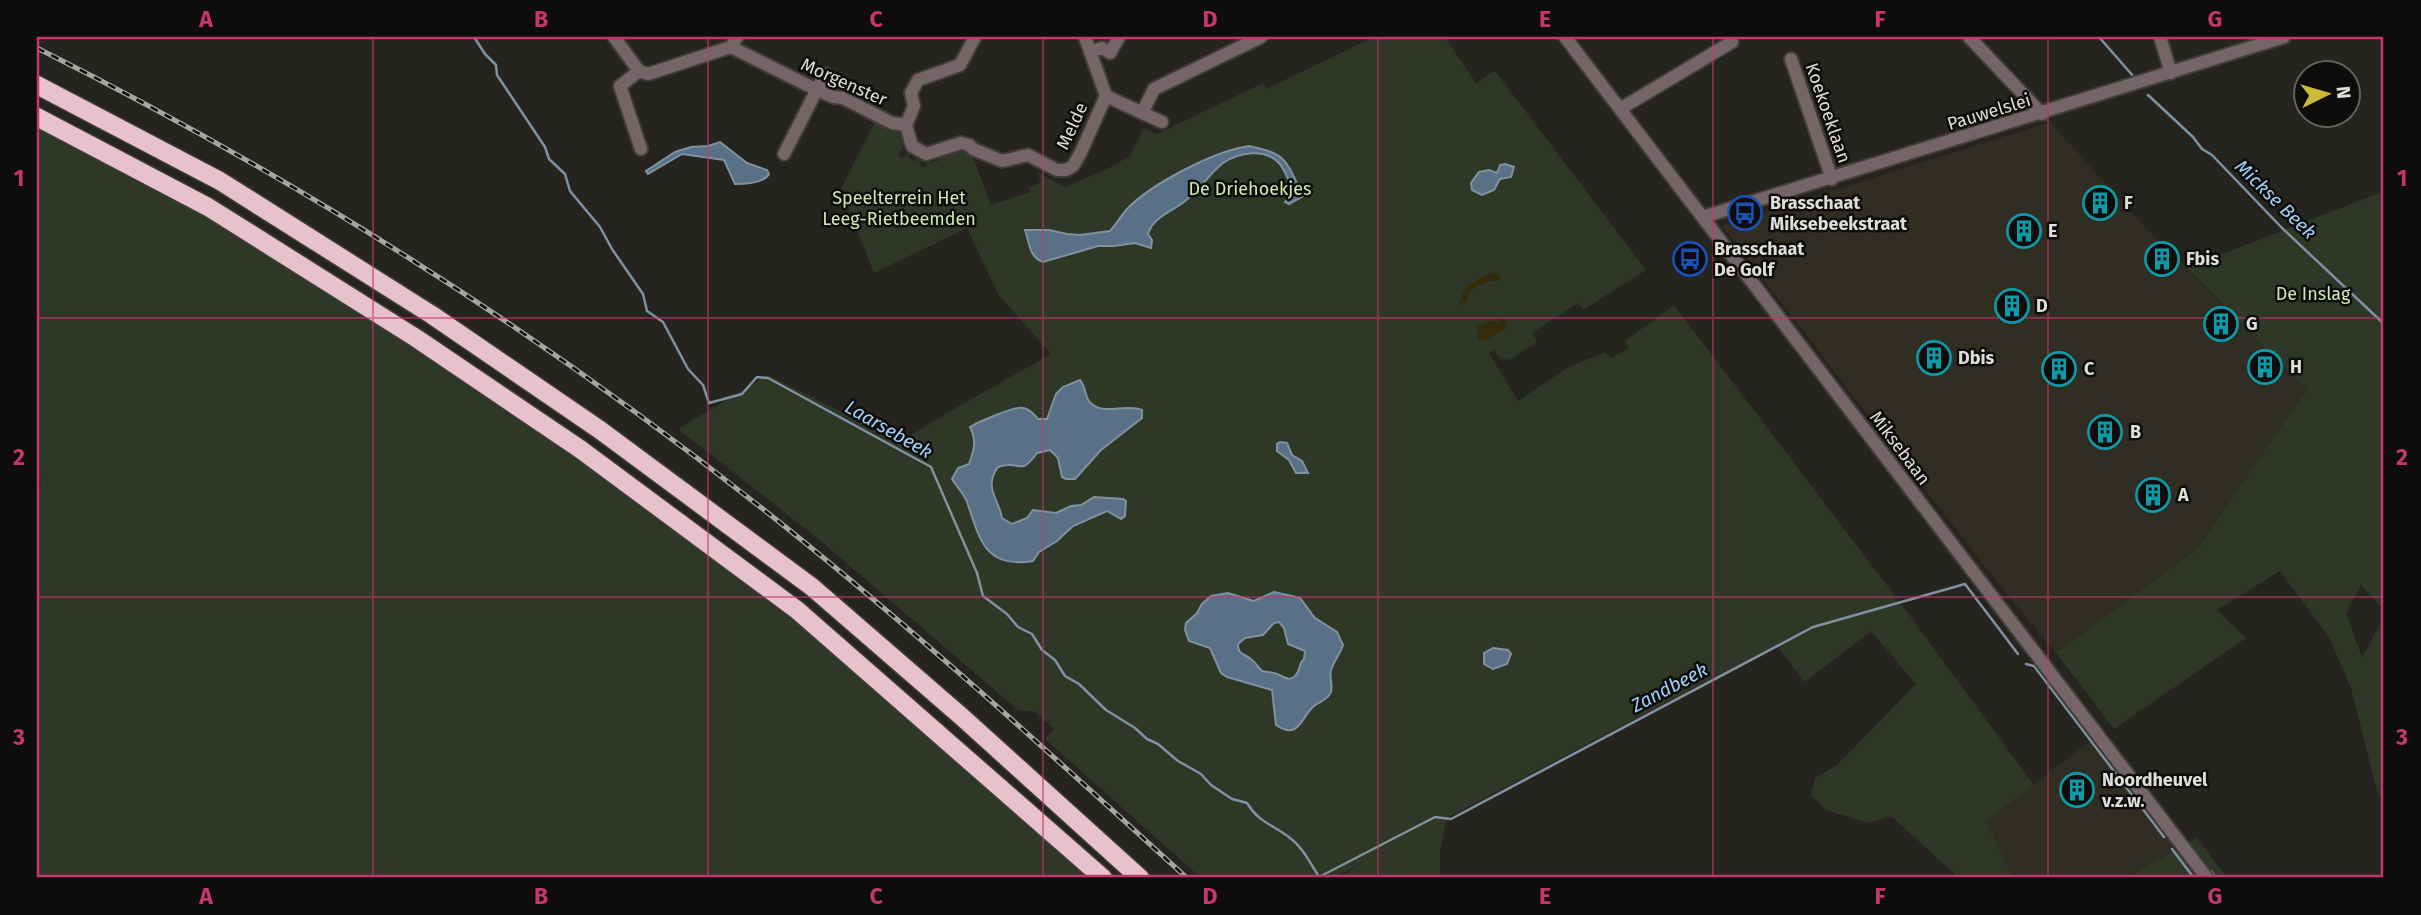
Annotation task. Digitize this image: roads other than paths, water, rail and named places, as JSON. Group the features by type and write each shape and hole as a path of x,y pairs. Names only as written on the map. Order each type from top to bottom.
{"highway":[{"path":"37,86 220,181 432,315 600,430 812,587 962,717 1140,878"},
{"path":"37,117 208,207 416,338 580,449 797,610 1102,878"}],"street":[{"path":"614,37 639,71 648,74 734,42"},
{"path":"906,125 914,106 910,96 918,80 960,65 975,37"},
{"path":"1085,37 1106,96 1163,122"},
{"path":"1090,52 1102,48 1110,52 1119,37"},
{"path":"1142,113 1153,89 1262,37"},
{"name":"Miksebaan","path":"1565,37 2207,878"},
{"path":"1969,37 2042,114"},
{"path":"2160,37 2171,73"},
{"name":"Pauwelslei","path":"1703,217 2284,37"},
{"name":"Morgenster","path":"734,42 817,90 843,98 892,123 906,125"},
{"path":"1620,108 1732,42"},
{"name":"Koekoeklaan","path":"1791,59 1832,178"},
{"path":"639,71 620,86 641,149"},
{"path":"784,155 825,74"},
{"name":"Melde","path":"906,125 912,146 926,154 961,144 1002,161 1028,155 1057,170 1066,170 1073,166 1081,152 1106,96"}],"water":[{"path":"720,142 747,163 767,170 767,177 759,181 735,184 724,160 682,154 648,174 646,171 675,152"},
{"path":"1249,146 1278,155 1288,165 1305,195 1289,204 1285,202 1294,193 1279,163 1267,155 1244,154 1223,163 1189,198 1154,223 1148,234 1152,240 1151,248 1135,243 1098,246 1043,262 1032,252 1025,230 1049,230 1080,235 1110,231 1127,209 1167,179 1219,154"},
{"path":"1500,165 1514,167 1511,177 1500,179 1494,190 1482,195 1472,190 1471,183 1479,172 1489,170 1497,173"},
{"path":"1080,380 1087,398 1094,406 1107,409 1135,408 1142,410 1142,418 1101,450 1075,479 1062,477 1058,458 1050,450 1037,453 1027,465 998,467 992,481 993,493 1002,518 1012,524 1027,518 1033,510 1056,513 1081,505 1094,497 1123,499 1126,501 1125,516 1121,519 1107,511 1073,526 1057,541 1039,552 1033,561 1017,562 994,556 981,539 966,499 952,479 958,468 969,464 971,459 974,441 970,427 997,414 1020,408 1028,410 1038,419 1047,419 1056,394 1063,387"},
{"path":"1287,443 1292,455 1302,461 1308,473 1296,473 1289,460 1277,451 1277,444"},
{"path":"1274,592 1300,598 1315,618 1337,632 1343,645 1331,670 1330,695 1314,706 1295,729 1284,729 1276,725 1272,690 1221,673 1210,648 1189,641 1185,630 1186,623 1211,596 1228,593 1254,601","holes":["1279,622 1284,628 1288,644 1305,651 1298,673 1291,679 1262,671 1238,648 1238,644 1245,638 1263,635 1274,623"]},
{"path":"1493,648 1508,650 1511,654 1507,664 1493,669 1484,664 1484,653"}],"waterway":[{"name":"Laarsebeek","path":"474,37 496,65 497,75 545,147 549,159 565,174 570,191 600,227 643,294 647,311 663,322 688,369 703,385 709,403 742,394 757,377 768,378 931,467 977,573 983,596 1007,614 1018,627 1032,634 1065,676 1079,684 1106,710 1201,774 1211,785 1232,799 1247,803 1262,819 1295,842 1320,878"},
{"name":"Mickse Beek","path":"2099,37 2134,77"},
{"name":"Mickse Beek","path":"2148,95 2193,137 2202,149 2212,155 2282,228 2384,324"},
{"name":"Zandbeek","path":"1319,877 1435,817 1451,819 1813,627 1965,584 2018,654"},
{"name":"Zandbeek","path":"2026,664 2034,666 2164,837"},
{"name":"Zandbeek","path":"2172,849 2194,878"},
{"name":"Zandbeek","path":"2211,871 2216,878"}],"railway":[{"path":"37,48 233,152 328,208 423,267 607,391 783,525 887,611 988,698 1187,878"}],"place":[{"name":"F","path":"2100,203"},
{"name":"Brasschaat Miksebeekstraat","path":"1745,213"},
{"name":"E","path":"2024,231"},
{"name":"Brasschaat De Golf","path":"1690,259"},
{"name":"Fbis","path":"2162,259"},
{"name":"D","path":"2012,306"},
{"name":"G","path":"2221,324"},
{"name":"Dbis","path":"1934,358"},
{"name":"H","path":"2265,367"},
{"name":"C","path":"2059,369"},
{"name":"B","path":"2105,432"},
{"name":"A","path":"2153,495"},
{"name":"Noordheuvel v.z.w.","path":"2077,790"}],"park label":[{"name":"De Driehoekjes","path":"1250,189"},
{"name":"Speelterrein Het Leeg-Rietbeemden","path":"899,208"},
{"name":"De Inslag","path":"2313,294"}]}
